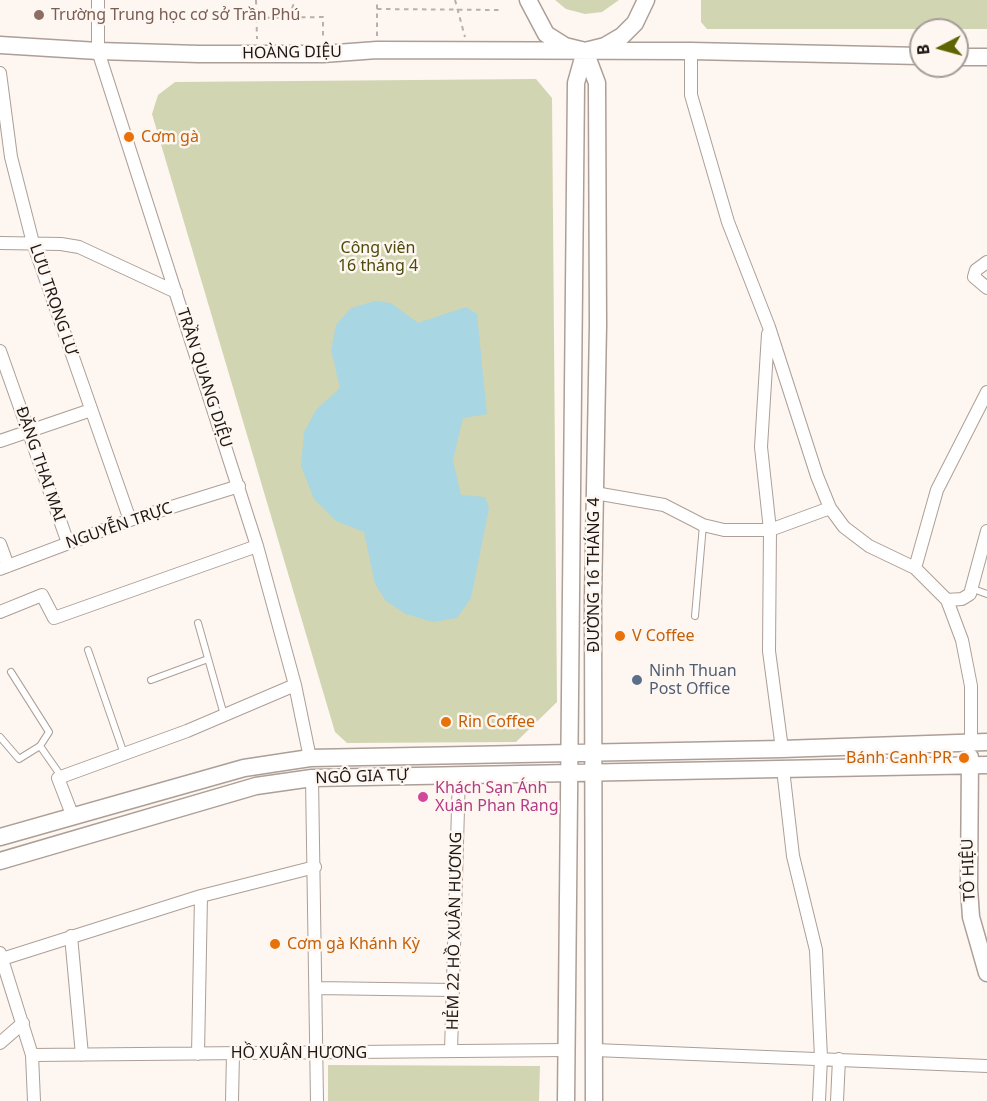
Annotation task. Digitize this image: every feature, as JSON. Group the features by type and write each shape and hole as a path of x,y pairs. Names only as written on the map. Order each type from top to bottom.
{"main road":[{"path":"528,0 546,34 565,46 585,51 605,46 622,36 635,23 646,0"},
{"name":"HOÀNG DIỆU","path":"0,45 98,51 256,54 323,54 377,50 691,51 909,56"},
{"name":"ĐƯỜNG 16 THÁNG 4","path":"566,1101 576,82 585,51"},
{"name":"ĐƯỜNG 16 THÁNG 4","path":"585,51 597,82 598,325 593,599 596,772 594,1101"},
{"path":"969,57 987,57"},
{"path":"574,325 598,325"},
{"path":"572,422 596,420"},
{"path":"570,599 593,599"},
{"name":"NGÔ GIA TỰ","path":"0,837 244,768 310,758 569,751 782,749 979,742"},
{"name":"TÔ HIỆU","path":"979,742 970,766 969,888 971,917 987,973"},
{"path":"782,749 783,769"},
{"path":"310,758 312,778"},
{"name":"NGÔ GIA TỰ","path":"0,861 256,786 312,778 987,765"},
{"path":"567,1050 595,1050"}],"street":[{"name":"TRẦN QUANG DIỆU","path":"98,0 98,51 257,546 296,685 310,758"},
{"path":"691,51 691,95 728,222 769,327 817,476 830,508 844,527 856,537 915,568 947,600 962,640 979,742"},
{"name":"LƯU TRỌNG LƯ","path":"0,73 5,157 130,520"},
{"path":"0,243 79,247 176,292"},
{"path":"987,262 976,270 974,277 987,288"},
{"path":"769,327 761,447 770,530 769,651 782,749"},
{"name":"ĐẶNG THAI MAI","path":"0,351 68,543"},
{"path":"915,568 937,490 987,392"},
{"path":"0,441 91,410"},
{"name":"NGUYỄN TRỰC","path":"4,568 130,520 239,486"},
{"path":"595,493 664,505 703,525 724,530 770,530 830,508"},
{"path":"947,600 967,597 973,589 987,531"},
{"path":"0,544 4,568"},
{"path":"0,612 42,596 54,618 257,546"},
{"path":"73,817 58,778 296,685"},
{"path":"783,769 793,856 816,950 822,1058 820,1097 837,1098 839,1059"},
{"name":"HẺM 22 HỒ XUÂN HƯƠNG","path":"452,1051 459,774"},
{"path":"312,778 315,867 316,1101"},
{"path":"33,1101 32,1055 1,956 201,896 315,867"},
{"path":"198,1054 201,896"},
{"path":"71,936 82,1055"},
{"path":"316,988 453,990"},
{"path":"0,1043 23,1023"},
{"name":"HỒ XUÂN HƯƠNG","path":"32,1055 567,1050"},
{"path":"595,1050 987,1066"},
{"path":"232,1101 233,1053"}],"lane":[{"path":"695,616 703,525"},
{"path":"973,589 987,594"},
{"path":"198,623 224,715"},
{"path":"88,650 124,754"},
{"path":"151,680 208,659"},
{"path":"0,737 19,759 40,746 49,732 11,672"},
{"path":"40,746 62,777"}],"path":[{"path":"256,0 256,54"},
{"path":"289,17 295,0"},
{"path":"377,0 377,50"},
{"path":"455,0 468,51"},
{"path":"377,9 500,10"},
{"path":"256,18 324,17 323,54"}],"green space":[{"path":"555,0 619,0 602,12 585,14 566,9"},
{"path":"701,0 987,0 987,29 969,29 969,18 909,18 909,29 707,29 701,22"},
{"name":"Công viên 16 tháng 4","path":"536,79 552,98 557,702 516,742 347,743 335,732 152,114 158,95 175,82"},
{"path":"328,1065 540,1066 539,1101 328,1101"}],"water":[{"path":"375,301 391,303 418,323 466,307 477,314 487,414 463,418 453,460 461,495 485,497 489,508 471,598 457,618 433,622 406,614 386,601 375,584 364,532 336,521 314,499 301,466 304,432 316,410 340,388 331,350 336,325 351,308"}],"place":[{"name":"Trường Trung học cơ sở Trần Phú","path":"39,15"},
{"name":"Cơm gà","path":"129,137"},
{"name":"V Coffee","path":"620,636"},
{"name":"Ninh Thuan Post Office","path":"637,680"},
{"name":"Rin Coffee","path":"446,722"},
{"name":"Bánh Canh PR","path":"964,758"},
{"name":"Khách Sạn Ánh Xuân Phan Rang","path":"423,797"},
{"name":"Cơm gà Khánh Kỳ","path":"275,944"}]}
